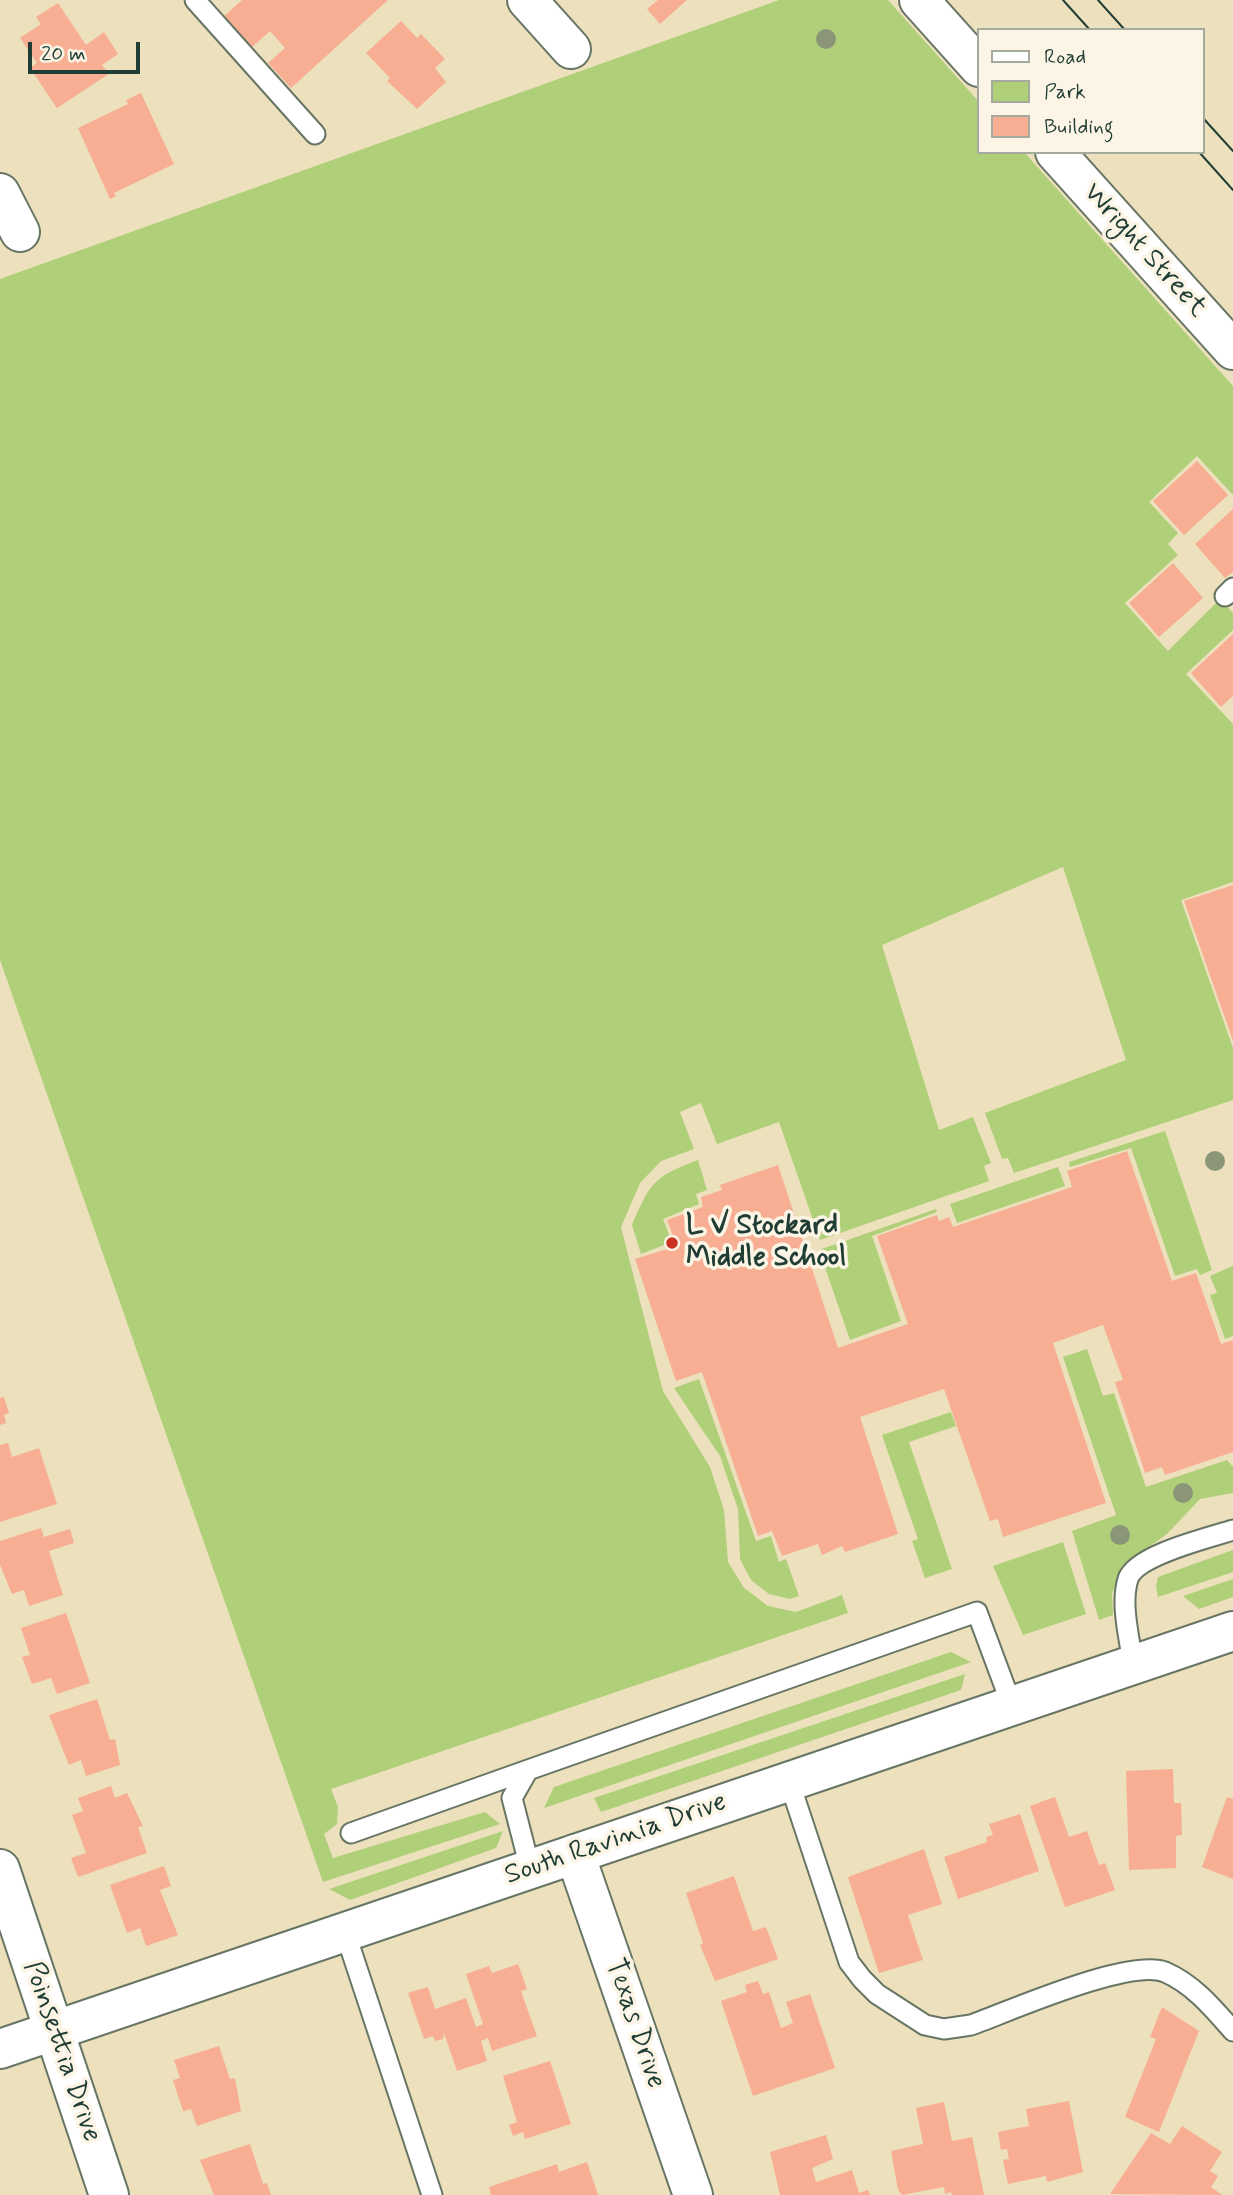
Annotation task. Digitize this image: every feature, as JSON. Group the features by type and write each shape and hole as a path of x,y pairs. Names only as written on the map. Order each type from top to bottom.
{"street":[{"path":"527,0 571,49"},
{"path":"919,0 978,66"},
{"name":"Wright Street","path":"1057,154 1233,350"},
{"path":"0,193 20,232"},
{"name":"South Ravinia Drive","path":"0,2049 1233,1631"},
{"name":"Texas Drive","path":"575,1854 693,2195"},
{"name":"Poinsettia Drive","path":"0,1869 109,2195"}],"lane":[{"path":"195,0 315,134"},
{"path":"1133,1665 1126,1595 1129,1577 1142,1562 1233,1530"},
{"path":"351,1833 977,1612 1012,1706"},
{"path":"528,1770 512,1798 530,1868"},
{"path":"789,1782 849,1962 877,1994 925,2025 944,2029 971,2025 1125,1970 1163,1971 1200,1994 1233,2031"},
{"path":"345,1932 432,2195"}],"green space":[{"name":"L V Stockard Middle School","path":"779,0 888,0 978,101 978,154 1026,154 1233,386 1233,495 1197,456 1149,502 1178,533 1168,544 1178,555 1125,603 1168,651 1220,599 1233,613 1233,630 1186,674 1233,724 1233,882 1181,900 1233,1048 1233,1100 1014,1173 1008,1158 1002,1159 985,1113 1126,1060 1063,867 882,945 939,1130 973,1117 991,1163 984,1166 989,1181 820,1240 779,1122 717,1144 701,1103 680,1112 694,1149 661,1161 640,1183 621,1227 663,1391 710,1467 724,1510 728,1562 744,1588 768,1606 796,1612 842,1595 848,1613 331,1789 338,1807 337,1824 324,1834 333,1858 485,1812 500,1824 323,1882 0,960 0,279"},
{"path":"1165,1131 1212,1270 1200,1275 1197,1269 1175,1276 1131,1148 1070,1167 1069,1162"},
{"path":"698,1160 707,1190 696,1194 699,1204 663,1219 672,1242 641,1254 632,1225 649,1190 671,1171"},
{"path":"1058,1167 1065,1186 957,1223 950,1204"},
{"path":"936,1209 937,1212 872,1236 901,1321 850,1340 819,1250"},
{"path":"1233,1266 1233,1336 1225,1339 1210,1295 1217,1293 1210,1276"},
{"path":"1087,1349 1103,1396 1114,1393 1146,1487 1227,1460 1233,1467 1233,1493 1200,1499 1167,1534 1122,1566 1112,1594 1113,1615 1099,1620 1072,1531 1116,1515 1063,1357"},
{"path":"699,1379 756,1541 771,1536 779,1562 786,1559 799,1596 790,1599 769,1594 751,1580 740,1559 738,1509 720,1456 674,1388"},
{"path":"951,1412 956,1426 909,1442 952,1569 925,1578 912,1541 918,1539 882,1435"},
{"path":"1063,1542 1086,1614 1023,1635 993,1566"},
{"path":"1233,1550 1233,1572 1158,1597 1158,1577"},
{"path":"1233,1579 1233,1597 1199,1609 1183,1596"},
{"path":"951,1652 971,1662 544,1808 554,1787"},
{"path":"965,1674 961,1690 601,1812 594,1798"},
{"path":"503,1831 496,1848 350,1900 329,1889"}],"building":[{"path":"242,0 388,0 291,88 268,63 285,48 270,31 250,49 222,18"},
{"path":"658,0 687,0 660,24 647,9"},
{"path":"58,3 86,45 104,32 118,54 102,65 109,74 57,108 30,68 37,63 20,38 41,24 36,17"},
{"path":"401,21 417,38 421,34 445,59 435,68 446,82 417,109 387,81 390,78 366,53"},
{"path":"141,93 174,164 114,193 116,196 110,199 78,128 128,104 126,100"},
{"path":"1197,461 1228,495 1184,535 1153,501"},
{"path":"1233,509 1233,572 1225,578 1195,544"},
{"path":"1173,563 1203,598 1159,637 1129,603"},
{"path":"1233,634 1233,696 1221,707 1191,673"},
{"path":"1233,885 1233,1041 1184,901"},
{"path":"1127,1151 1172,1281 1196,1273 1221,1344 1233,1340 1233,1452 1165,1475 1162,1467 1145,1473 1115,1382 1123,1380 1103,1325 1053,1343 1106,1503 1003,1537 998,1519 990,1521 944,1389 860,1417 898,1534 845,1552 842,1546 822,1555 818,1544 782,1556 772,1531 758,1536 702,1372 676,1381 635,1259 677,1246 667,1220 703,1207 701,1197 722,1190 720,1185 778,1165 838,1348 908,1324 877,1236 937,1215 939,1221 949,1217 953,1227 1072,1187 1067,1171"},
{"path":"4,1397 9,1413 4,1415 6,1423 0,1425 0,1398"},
{"path":"8,1443 12,1457 39,1448 57,1504 0,1522 0,1445"},
{"path":"41,1528 44,1537 70,1529 74,1543 49,1551 63,1595 29,1606 24,1590 12,1594 0,1565 0,1541"},
{"path":"66,1613 90,1683 57,1694 51,1678 32,1684 22,1657 30,1655 21,1628"},
{"path":"97,1699 110,1740 115,1739 120,1765 86,1776 81,1760 69,1765 49,1715"},
{"path":"1173,1769 1174,1803 1181,1803 1182,1835 1176,1836 1176,1868 1129,1870 1126,1771"},
{"path":"111,1786 115,1798 127,1793 143,1826 138,1827 147,1853 78,1877 71,1858 86,1853 72,1815 83,1811 78,1798"},
{"path":"1055,1797 1069,1837 1087,1831 1099,1865 1105,1863 1115,1890 1065,1907 1030,1806"},
{"path":"1227,1797 1233,1799 1233,1879 1202,1867"},
{"path":"1020,1814 1039,1871 958,1899 944,1857 987,1842 986,1837 993,1835 989,1824"},
{"path":"924,1849 942,1904 908,1915 923,1960 879,1973 848,1877"},
{"path":"164,1866 171,1886 160,1890 178,1935 146,1946 140,1928 127,1933 110,1885"},
{"path":"734,1876 753,1931 766,1927 778,1959 715,1981 700,1945 703,1943 686,1893"},
{"path":"518,1964 527,1989 521,1991 537,2036 492,2051 488,2038 481,2041 487,2061 457,2071 444,2033 443,2039 435,2041 433,2036 424,2039 408,1993 428,1987 435,2009 466,1998 476,2027 483,2024 466,1974 489,1966 492,1973"},
{"path":"758,1981 763,1994 769,1992 781,2028 793,2023 786,2002 810,1994 835,2068 753,2096 721,2001 747,1992 745,1985"},
{"path":"1162,2007 1199,2031 1159,2132 1125,2117 1156,2039 1150,2037"},
{"path":"219,2046 230,2079 235,2078 241,2111 197,2126 191,2109 183,2111 173,2080 180,2078 174,2060"},
{"path":"550,2061 571,2124 525,2139 523,2132 513,2136 509,2125 517,2122 503,2076"},
{"path":"1069,2101 1083,2172 1047,2182 1046,2176 1008,2184 1003,2160 1009,2159 1007,2149 1001,2150 998,2132 1029,2126 1026,2109"},
{"path":"944,2102 952,2141 972,2137 984,2195 952,2195 951,2192 945,2194 944,2187 902,2195 898,2190 891,2151 923,2144 916,2108"},
{"path":"1182,2126 1222,2152 1210,2171 1218,2176 1211,2187 1222,2195 1110,2194 1151,2133 1170,2144"},
{"path":"826,2135 833,2159 812,2168 816,2182 852,2170 859,2193 868,2190 870,2195 780,2195 770,2152"},
{"path":"250,2144 263,2184 267,2183 271,2195 214,2195 200,2160"},
{"path":"587,2162 598,2195 491,2195 489,2187 557,2164 559,2172"}],"tram line":[{"path":"1063,0 1088,28"},
{"path":"1098,0 1123,28"},
{"path":"1205,120 1233,151"},
{"path":"1201,154 1233,190"}],"place":[{"name":"L V Stockard Middle School","path":"672,1243"}]}
